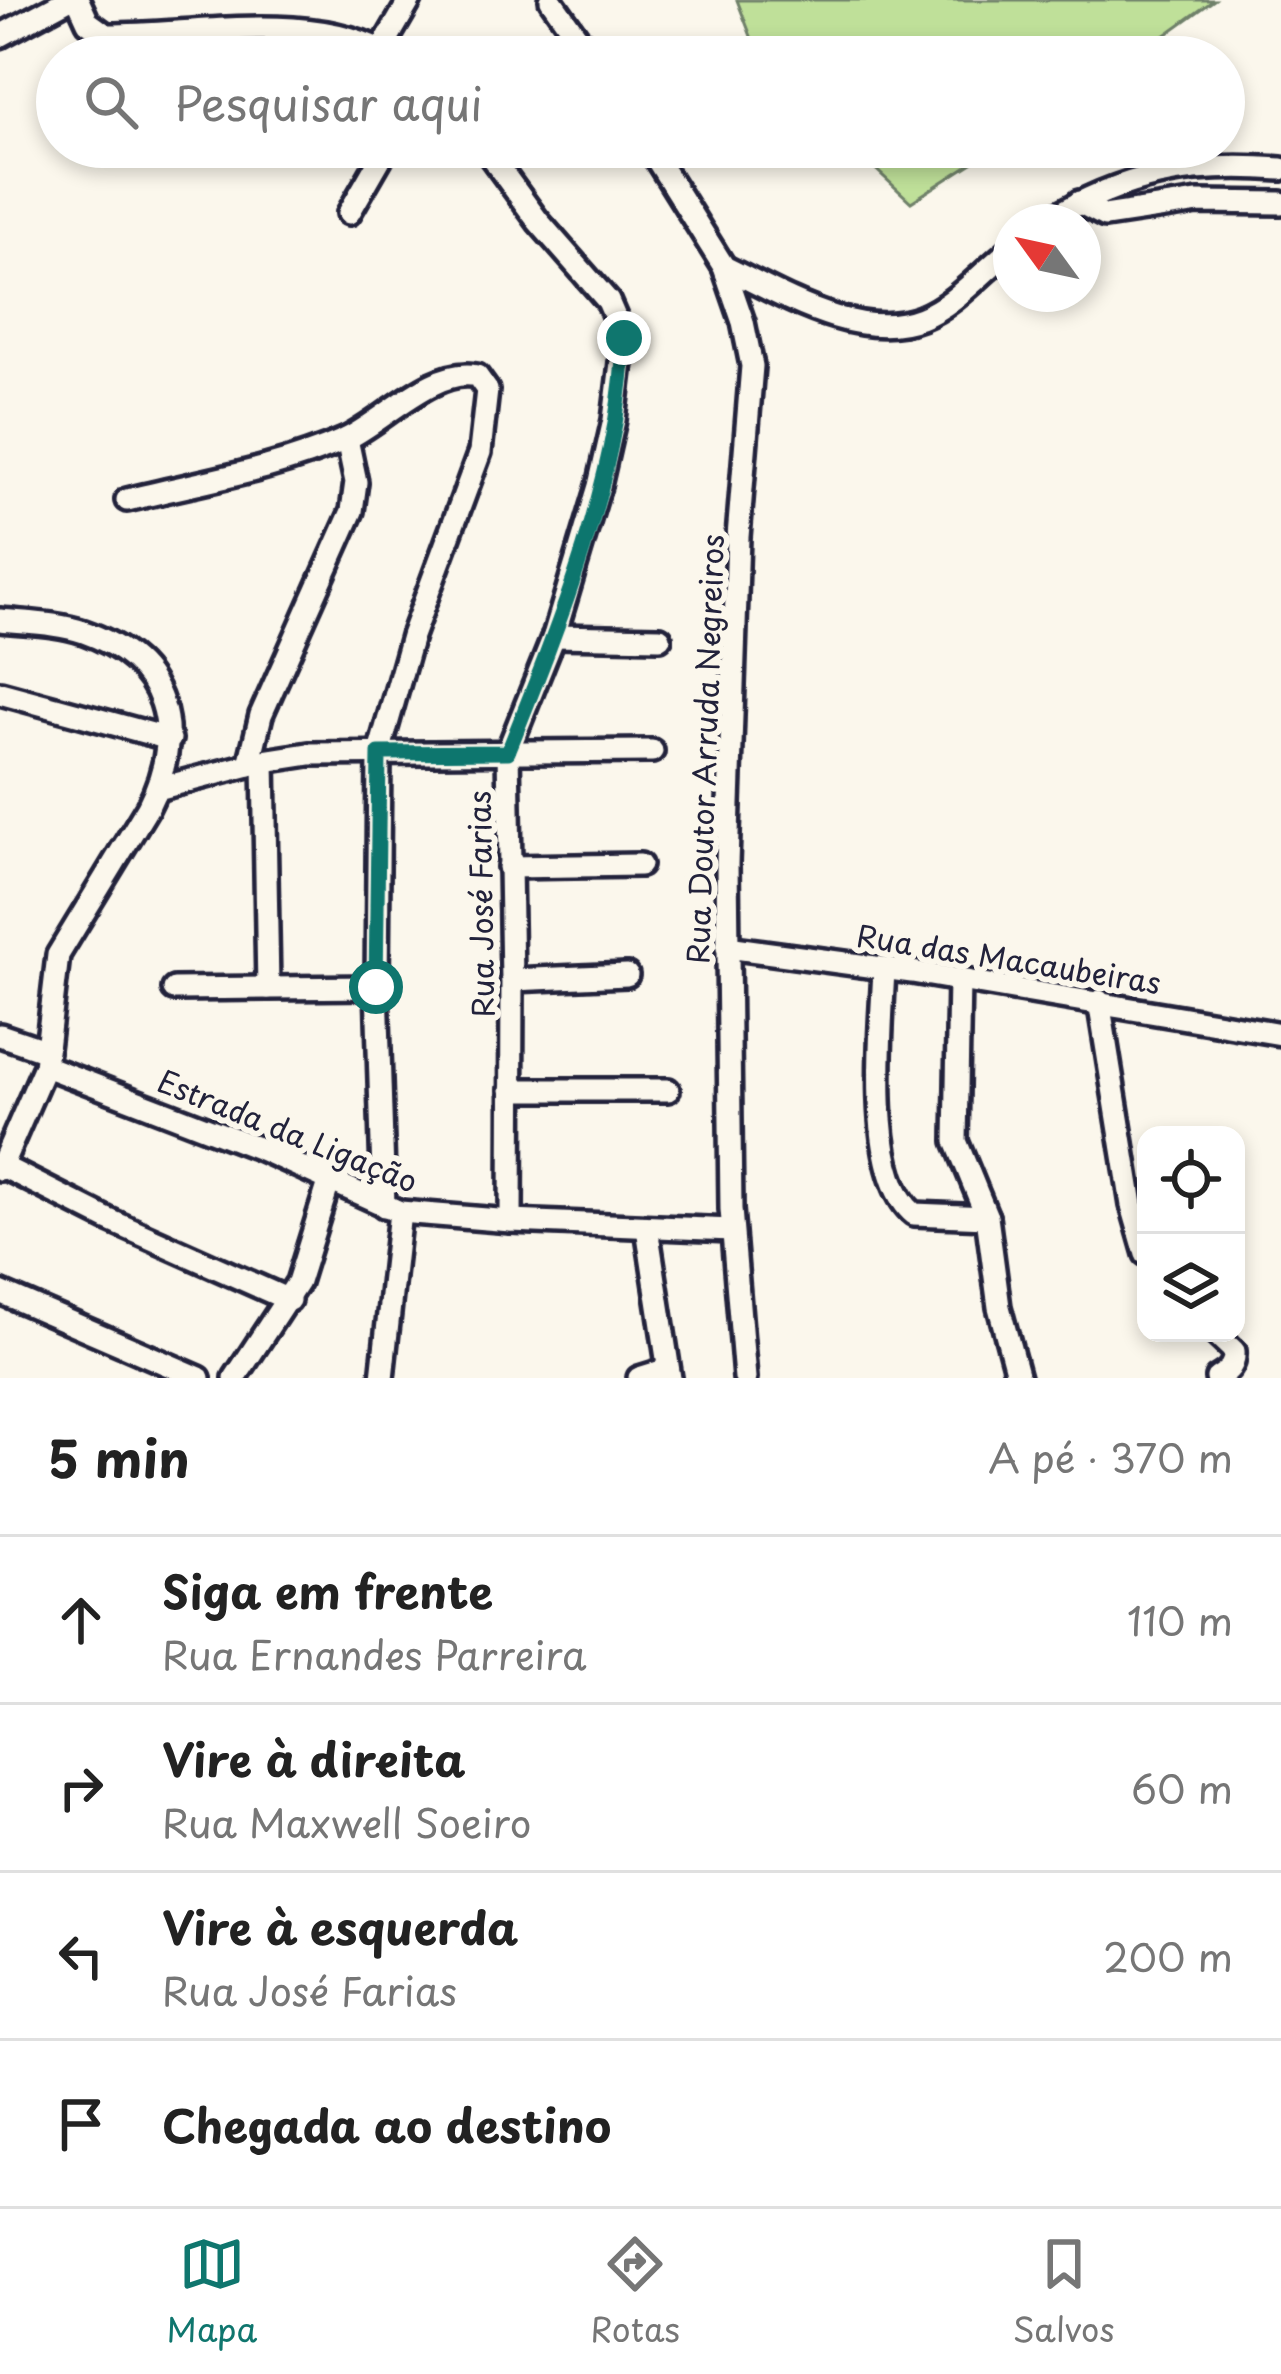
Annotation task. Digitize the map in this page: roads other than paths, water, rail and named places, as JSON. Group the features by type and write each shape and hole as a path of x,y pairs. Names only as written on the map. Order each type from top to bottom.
{"street":[{"path":"0,36 67,0"},
{"path":"78,0 88,22 106,34 293,29 333,36"},
{"path":"394,36 410,0"},
{"path":"551,0 576,36"},
{"path":"1245,166 1279,166"},
{"path":"349,213 376,168"},
{"name":"Rua José Farias","path":"499,168 608,301 624,338 614,420 599,486 554,636 508,752 511,1221"},
{"name":"Rua Doutor Arruda Negreiros","path":"662,168 724,267 752,366 734,622 727,947 732,1230 745,1378"},
{"path":"1075,204 1154,173 1202,168"},
{"path":"1078,202 1105,216 1198,202 1281,203"},
{"path":"724,267 803,305 886,324 923,318 993,263"},
{"path":"127,500 269,465 347,439 418,394 459,376 472,374 484,383 488,396 480,452 412,636 379,753 376,987 392,1209 382,1378"},
{"path":"268,988 257,763 261,715 352,511 356,482 347,439"},
{"path":"0,620 54,624 87,633 123,653 159,692 170,739 157,789 62,944 55,968 46,1059 2,1163 107,1219 289,1300"},
{"path":"554,636 659,638"},
{"path":"0,693 170,739"},
{"path":"157,789 310,754 652,752"},
{"path":"509,867 640,866"},
{"name":"Rua das Macaubeiras","path":"727,947 1099,1001 1281,1034"},
{"path":"884,968 879,1126 904,1206 914,1214 987,1217"},
{"path":"512,980 627,975"},
{"path":"958,980 955,1128 987,1217 998,1307 1018,1378"},
{"path":"174,989 376,987"},
{"path":"1099,1001 1140,1234"},
{"name":"Estrada da Ligação","path":"0,1035 392,1209 511,1221 732,1230"},
{"path":"511,1090 668,1090"},
{"path":"235,1378 289,1300 329,1182"},
{"path":"638,1378 669,1374 646,1228"},
{"path":"3,1294 158,1370 199,1378"},
{"path":"1217,1378 1229,1371 1235,1359 1224,1342"}]}
